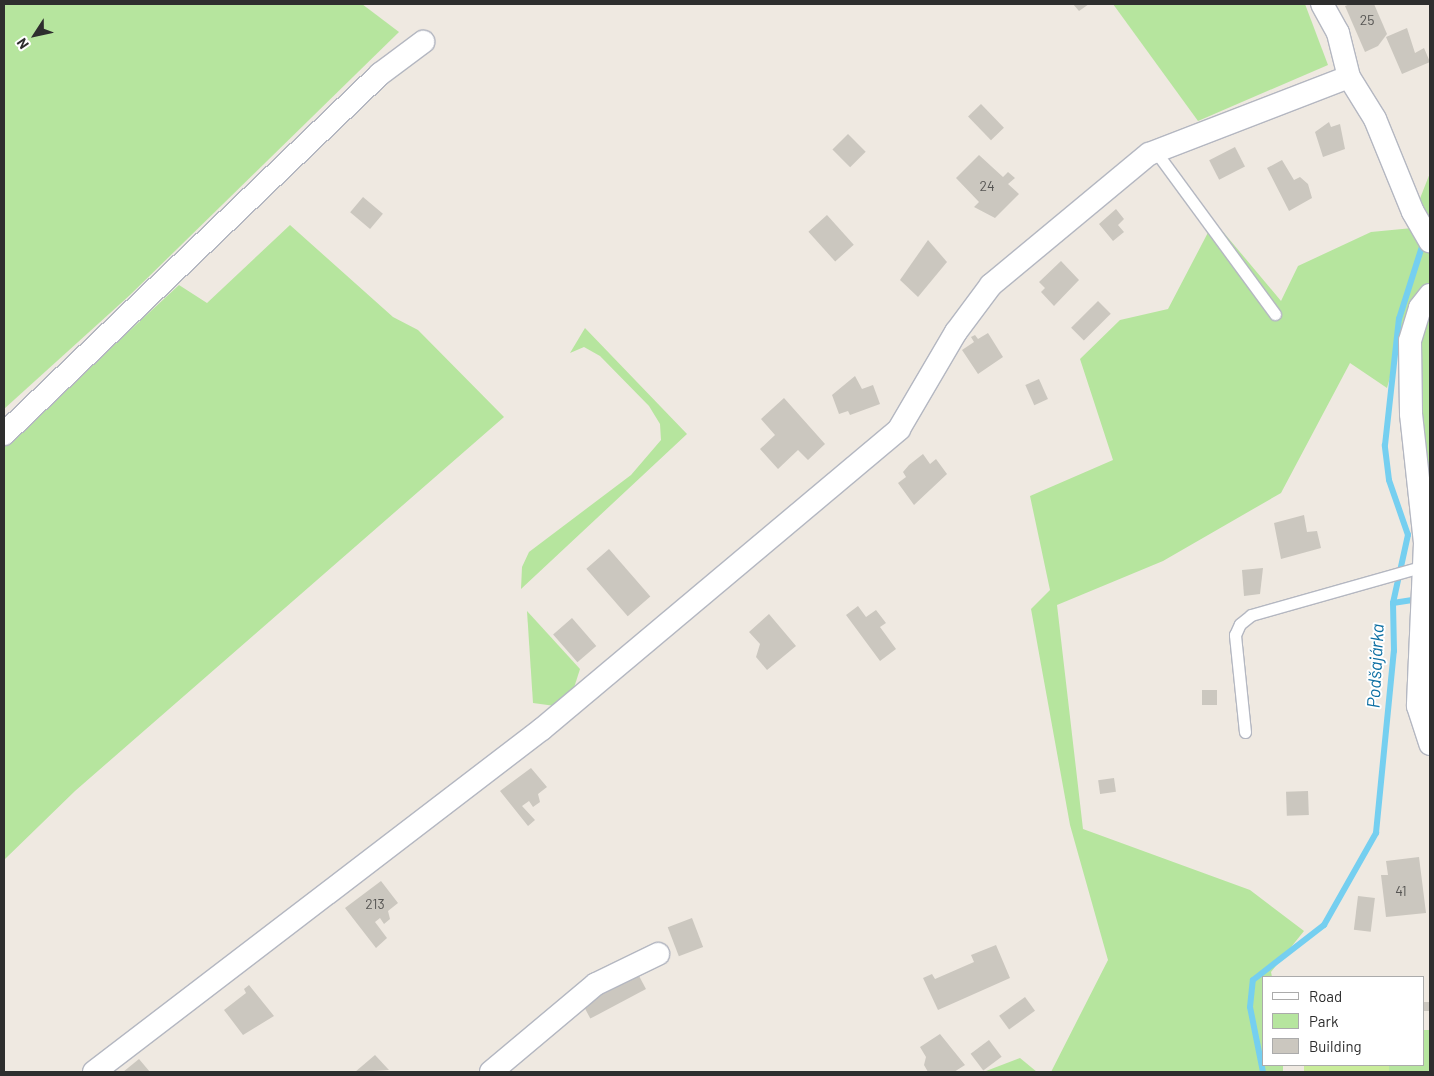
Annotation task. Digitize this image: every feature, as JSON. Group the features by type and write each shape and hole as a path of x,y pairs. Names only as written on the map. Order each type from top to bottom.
{"street":[{"path":"1322,4 1338,33 1349,77 1375,119 1426,236"},
{"path":"4,434 380,74 423,42"},
{"path":"94,1072 542,729 899,430 956,332 991,285 1156,152 1349,77"},
{"path":"1430,295 1420,308 1410,341 1424,566 1418,706 1430,744"},
{"path":"491,1072 596,984 658,954"}],"lane":[{"path":"1156,152 1275,314"},
{"path":"1245,732 1235,635 1240,624 1251,615 1424,566"}],"green space":[{"path":"4,4 362,4 399,32 130,295 4,409"},
{"path":"1113,4 1305,4 1328,65 1198,121"},
{"path":"1430,173 1430,286 1404,327 1387,388 1350,363 1281,493 1163,561 1057,605 1083,829 1250,890 1304,931 1271,972 1272,976 1262,976 1262,1066 1283,1066 1283,1072 1051,1072 1108,960 1070,825 1031,609 1050,590 1030,496 1113,460 1080,359 1120,320 1168,309 1214,221 1281,301 1298,266 1371,232 1423,227 1419,201"},
{"path":"290,225 393,317 418,330 504,417 75,791 4,860 4,447 179,285 207,303"},
{"path":"1430,310 1430,514 1415,346"},
{"path":"585,328 687,434 521,589 522,567 529,552 631,475 661,440 660,424 649,406 600,356 584,347 570,353"},
{"path":"527,611 580,669 572,694 555,706 533,703"},
{"path":"1424,1030 1430,1030 1430,1072 1389,1072 1389,1066 1424,1066"},
{"path":"1020,1058 1037,1072 985,1072 986,1071"},
{"path":"1304,1066 1389,1066 1389,1072 1304,1072"}],"building":[{"path":"1073,4 1089,4 1079,11"},
{"path":"1350,4 1374,4 1387,34 1378,46 1365,52 1345,6"},
{"path":"1407,28 1415,53 1424,48 1430,62 1402,74 1386,37"},
{"path":"981,104 1004,128 991,140 968,117"},
{"path":"1329,122 1331,127 1340,124 1345,149 1323,157 1315,132"},
{"path":"848,134 866,152 850,167 832,150"},
{"path":"1235,147 1245,167 1219,180 1209,160"},
{"path":"979,155 1003,177 1008,172 1015,178 1008,184 1019,194 995,218 974,207 979,202 956,178"},
{"path":"1282,160 1294,180 1300,177 1308,184 1312,198 1289,211 1267,168"},
{"path":"363,197 383,214 370,229 350,212"},
{"path":"1116,209 1124,219 1118,225 1124,232 1113,241 1099,224"},
{"path":"827,215 854,245 835,261 808,232"},
{"path":"928,240 947,262 918,297 900,280"},
{"path":"1061,261 1079,280 1054,306 1041,292 1045,288 1039,282"},
{"path":"1098,301 1111,314 1084,341 1071,328"},
{"path":"988,333 1003,357 978,374 962,350 974,342 971,337 975,335 978,339"},
{"path":"855,376 862,389 873,385 880,404 850,415 848,411 839,414 832,395"},
{"path":"1039,379 1048,399 1034,405 1025,385"},
{"path":"784,398 825,444 808,460 798,450 778,469 760,449 775,435 761,419"},
{"path":"923,454 930,464 936,459 947,474 914,505 898,483 906,477 903,472 909,465"},
{"path":"1304,515 1307,532 1317,531 1321,548 1281,559 1274,523"},
{"path":"609,549 650,597 628,616 586,569"},
{"path":"1263,568 1260,594 1244,596 1242,570"},
{"path":"858,606 866,617 876,610 886,623 880,627 896,649 880,661 846,615"},
{"path":"769,614 796,646 767,670 756,657 760,644 749,632"},
{"path":"572,618 596,646 577,662 553,634"},
{"path":"1202,690 1217,690 1217,705 1202,705"},
{"path":"531,768 547,787 538,794 540,802 533,807 529,801 522,806 535,820 528,826 500,791"},
{"path":"1114,778 1116,792 1100,794 1098,780"},
{"path":"1308,791 1309,815 1287,816 1286,792"},
{"path":"1419,857 1426,913 1386,917 1381,875 1388,875 1386,861"},
{"path":"381,881 398,903 388,911 390,919 384,924 380,918 375,922 387,938 376,948 345,908"},
{"path":"1358,896 1375,898 1371,932 1354,930"},
{"path":"692,918 703,947 679,956 668,927"},
{"path":"996,945 1010,978 938,1010 923,978 932,974 935,979 974,962 971,955"},
{"path":"638,974 646,989 590,1019 582,1004"},
{"path":"249,985 274,1016 243,1035 224,1010 246,993 244,989"},
{"path":"1025,997 1035,1011 1009,1030 999,1016"},
{"path":"1424,1002 1430,1002 1430,1011 1424,1011"},
{"path":"940,1034 965,1065 954,1072 928,1072 924,1065 926,1057 920,1047"},
{"path":"989,1040 1002,1057 983,1071 971,1054"},
{"path":"375,1055 389,1070 355,1072"},
{"path":"139,1059 150,1072 123,1072"}],"waterway":[{"name":"Podšajárka","path":"1263,1072 1250,1007 1253,980 1324,925 1376,833 1394,651 1393,603 1408,535 1389,480 1385,445 1399,319 1424,240"},
{"path":"1393,603 1419,599"}]}
